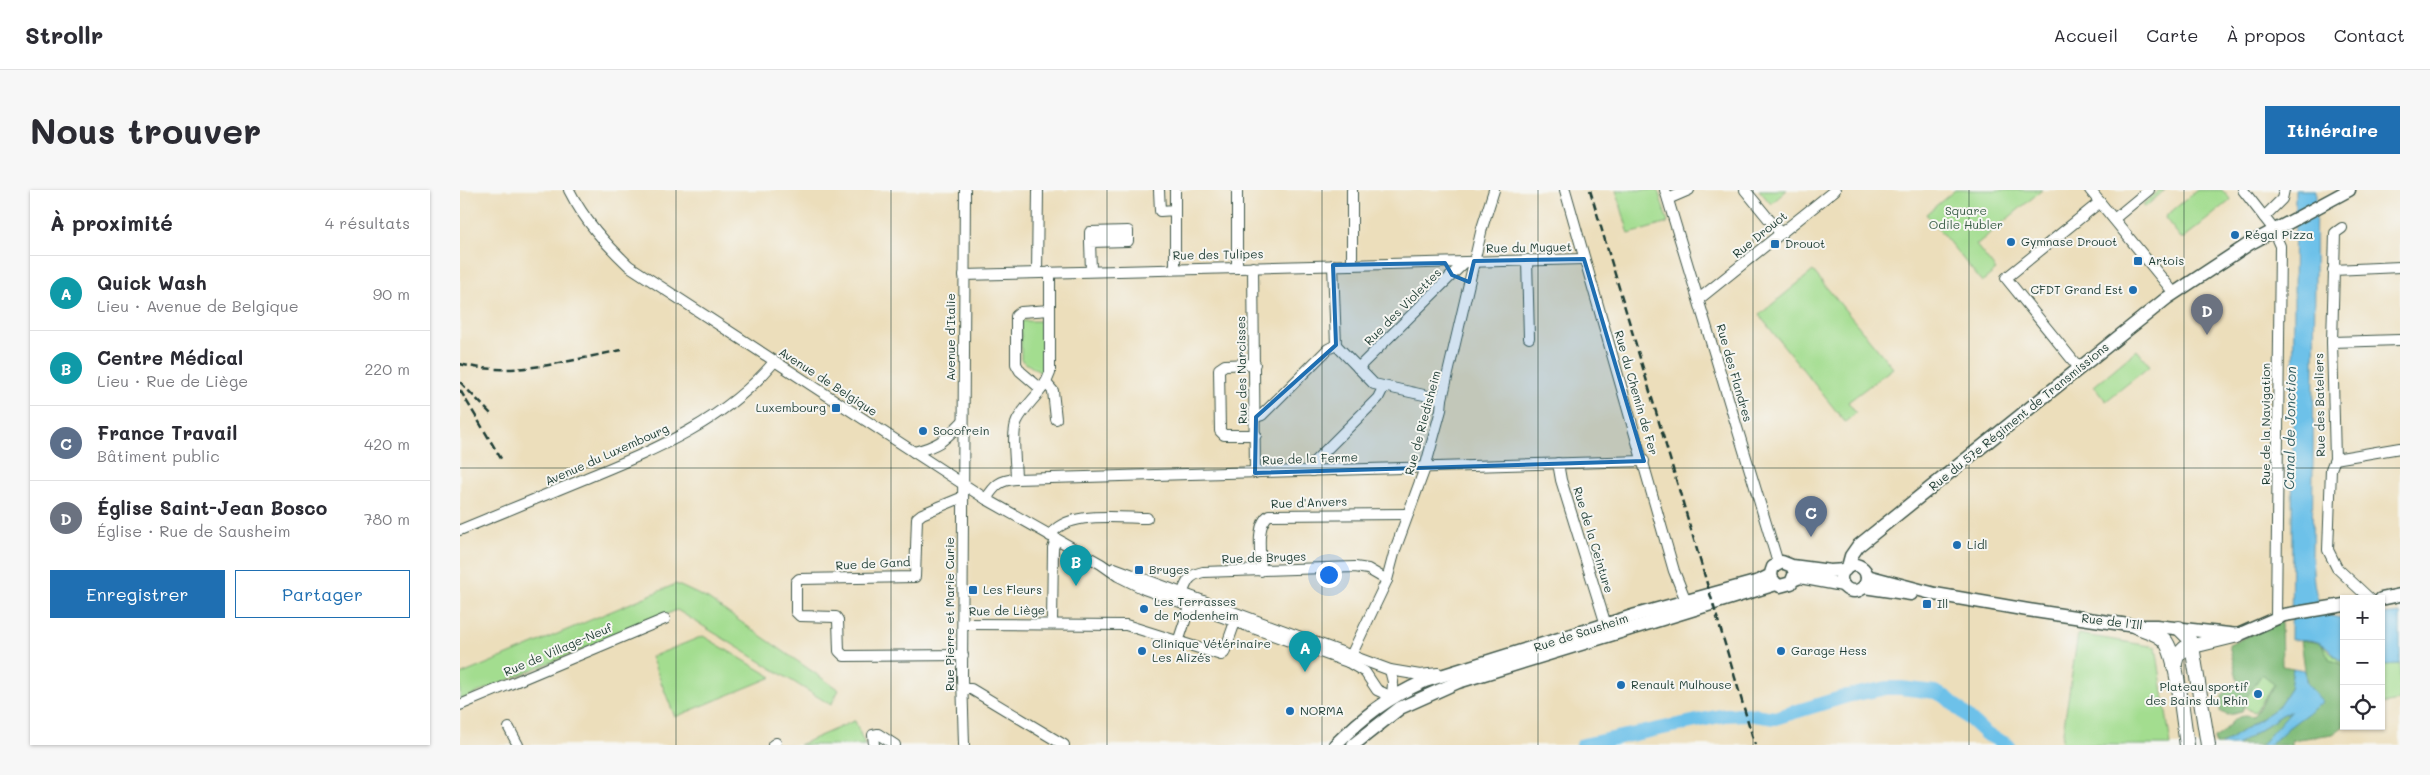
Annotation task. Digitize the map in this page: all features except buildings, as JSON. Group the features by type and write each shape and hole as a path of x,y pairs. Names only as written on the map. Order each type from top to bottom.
{"highway":[{"path":"2135,626 2159,636 2166,642 2174,667 2186,745"},
{"path":"2179,628 2188,637 2192,646 2208,745"},
{"path":"2174,667 2180,652 2192,646 2238,636"}],"main road":[{"path":"2325,200 2338,190"},
{"path":"2174,293 2249,244 2270,225 2288,220 2325,200 2349,190"},
{"name":"Rue du 57e Régiment de Transmissions","path":"1856,573 1854,550 2174,293"},
{"path":"1786,562 1792,566 1856,573 1853,591 1843,585 1800,577 1787,585 1774,579 1772,567 1778,563 1786,562"},
{"path":"1792,566 1795,573 1793,580"},
{"path":"1843,585 1842,577 1856,573"},
{"name":"Rue de l'Ill","path":"1856,573 1907,594 1935,594 2135,626 2179,628 2238,636"},
{"name":"Rue de Sausheim","path":"1335,745 1371,711 1392,696 1452,672 1608,629 1759,581 1774,579"},
{"path":"2385,598 2400,596"},
{"path":"2238,636 2281,616 2340,606"},
{"name":"Rue de Sausheim","path":"1353,745 1400,708 1458,682 1608,629"}],"street":[{"name":"Avenue de Belgique","path":"569,190 577,207 603,241 629,266 986,498 1135,585 1192,602 1350,658 1365,672 1377,690 1392,696"},
{"name":"Avenue d'Italie","path":"964,484 965,190"},
{"path":"1037,272 1038,190"},
{"path":"1159,190 1160,211 1175,210"},
{"path":"1175,190 1175,269"},
{"path":"1237,190 1237,267"},
{"path":"1352,190 1352,265"},
{"name":"Rue de Riedisheim","path":"1350,658 1387,580 1425,468 1441,410 1469,282 1469,262 1494,190"},
{"name":"Rue du Chemin de Fer","path":"1565,190 1575,219 1584,259 1644,461 1674,571 1687,605"},
{"path":"1666,195 1689,190"},
{"path":"1745,190 1781,234"},
{"name":"Rue Drouot","path":"1699,299 1835,190"},
{"path":"2090,190 2174,293"},
{"path":"2114,219 2149,190"},
{"path":"2243,190 2270,225 2284,190"},
{"name":"Rue des Flandres","path":"1666,195 1778,563"},
{"path":"2080,368 2006,278 2100,202"},
{"name":"Rue de la Navigation","path":"2270,225 2280,246 2281,616"},
{"name":"Rue des Bateliers","path":"2342,228 2335,233 2333,270 2332,342 2335,459 2332,469 2328,550 2337,568 2366,595"},
{"path":"1090,242 1091,270"},
{"name":"Rue du Muguet","path":"1469,262 1584,259"},
{"path":"1528,260 1529,338"},
{"name":"Rue des Tulipes","path":"964,275 1091,270 1469,262"},
{"name":"Rue des Violettes","path":"1358,368 1452,275 1469,262"},
{"path":"1444,263 1452,275 1469,282"},
{"path":"1333,265 1336,346 1374,384 1383,388 1442,399"},
{"name":"Rue des Narcisses","path":"1254,267 1255,473"},
{"path":"2333,270 2400,268"},
{"path":"1016,479 1015,430 1017,421 1044,386 1050,373 1050,272"},
{"path":"1050,310 1021,312 1016,316 1016,364 1020,371 1053,391 1056,419"},
{"path":"2332,342 2400,340"},
{"path":"1256,417 1262,416 1328,349 1336,346"},
{"name":"Avenue du Luxembourg","path":"460,530 661,447 716,415 766,372 774,362"},
{"path":"1255,364 1225,365 1219,369 1220,430 1224,435 1256,435"},
{"path":"1312,471 1313,463 1378,398 1383,388"},
{"path":"914,452 935,447 963,421"},
{"path":"2335,459 2400,448"},
{"name":"Rue de la Ferme","path":"986,498 998,483 1003,480 1016,479 1644,461"},
{"name":"Rue de la Ceinture","path":"1558,463 1561,480 1608,629"},
{"name":"Rue Pierre et Marie Curie","path":"964,484 964,745"},
{"name":"Rue de Gand","path":"963,497 922,514 917,518 915,577 799,579 796,582 796,612 800,616 836,617 838,620 840,651 844,656 963,655"},
{"name":"Rue d'Anvers","path":"1261,571 1261,526 1264,519 1269,515 1408,514"},
{"path":"1053,538 1059,525 1075,519 1147,518"},
{"name":"Rue de Liège","path":"1052,623 1053,538"},
{"name":"Avenue de Belgique","path":"1101,564 1182,594 1192,602 1235,622 1350,658 1390,670 1420,675 1452,672"},
{"name":"Rue de Bruges","path":"1182,594 1192,574 1203,572 1356,567 1368,569 1387,580"},
{"path":"1178,642 1192,602"},
{"name":"Rue de Village-Neuf","path":"460,705 665,619"},
{"name":"Rue de Liège","path":"963,624 1052,623 1126,625 1221,655 1224,653 1235,622"},
{"path":"1390,670 1393,682 1392,696 1400,708"},
{"path":"963,689 971,690 1064,745"},
{"path":"509,728 518,745"},
{"path":"874,745 873,736 878,734 895,745"}],"highlighted area":[{"path":"1584,259 1644,461 1255,473 1256,417 1336,345 1333,265 1445,263 1452,275 1469,282 1474,261"}],"green space":[{"path":"1616,190 1658,190 1668,223 1629,234"},
{"path":"1759,190 1787,190 1771,204"},
{"name":"Square Odile Hubler","path":"1955,190 2042,190 1976,245 1996,270 1982,282 1926,214"},
{"path":"2160,190 2165,190 2145,207 2142,205"},
{"path":"2197,190 2222,190 2231,200 2184,238 2181,238 2165,218"},
{"path":"1813,271 1893,368 1848,402 1856,413 1845,422 1759,315"},
{"path":"1021,321 1045,321 1044,375 1021,360"},
{"path":"2137,350 2150,366 2106,401 2094,386"},
{"path":"676,584 708,599 839,690 831,705 677,610 460,700 460,675"},
{"path":"2281,620 2282,666 2293,668 2290,689 2277,708 2221,745 2215,745 2214,738 2235,719 2245,716 2253,717 2275,684 2262,674 2242,704 2244,706 2242,712 2228,715 2220,712 2222,695 2238,682 2229,645"},
{"path":"2078,634 2156,647 2171,745 2061,745"},
{"path":"703,636 772,677 675,717 651,657"},
{"path":"2301,640 2321,643 2330,660 2340,664 2340,729 2333,734 2292,740 2292,745 2270,745 2288,728 2322,702 2307,684"},
{"path":"2321,643 2340,661 2340,664 2330,660"},
{"path":"2400,664 2400,701 2385,703 2385,665"},
{"name":"Plateau sportif des Bains du Rhin","path":"2262,674 2275,683 2254,713 2241,704"},
{"path":"2292,711 2261,745 2237,745 2282,715"},
{"path":"854,721 865,745 799,745"}],"water":[{"path":"2295,190 2316,190 2312,558 2317,597 2326,612 2340,617 2340,660 2321,643 2291,640"},
{"path":"2400,613 2400,664 2385,665 2385,615"},
{"path":"2293,668 2304,670 2307,684 2323,702 2288,728 2270,745 2261,745 2291,711 2237,745 2221,745 2277,708 2290,689"}],"waterway":[{"path":"1583,745 1725,715 1747,714 1775,718 1847,696 1887,688 1935,692 1946,697 1986,734 2008,745"}],"railway":[{"path":"1590,190 1755,745"},
{"path":"460,364 480,368 521,368 562,363 622,350"},
{"path":"460,382 492,415"},
{"path":"460,390 503,462"}],"place":[{"name":"Régal Pizza","path":"2235,235"},
{"name":"Gymnase Drouot","path":"2011,242"},
{"name":"Drouot","path":"1775,244"},
{"name":"Artois","path":"2138,261"},
{"name":"CFDT Grand Est","path":"2133,290"},
{"name":"Église Saint-Jean Bosco","path":"2207,335"},
{"name":"Luxembourg","path":"836,408"},
{"name":"Socofrein","path":"923,431"},
{"name":"France Travail","path":"1811,537"},
{"name":"Lidl","path":"1957,545"},
{"name":"Bruges","path":"1139,570"},
{"name":"Centre Médical","path":"1076,586"},
{"name":"Les Fleurs","path":"973,590"},
{"name":"Ill","path":"1927,604"},
{"name":"Les Terrasses de Modenheim","path":"1144,609"},
{"name":"Clinique Vétérinaire Les Alizés","path":"1142,651"},
{"name":"Garage Hess","path":"1781,651"},
{"name":"Quick Wash","path":"1305,672"},
{"name":"Renault Mulhouse","path":"1621,685"},
{"name":"Plateau sportif des Bains du Rhin","path":"2258,694"},
{"name":"NORMA","path":"1290,711"}],"water label":[{"name":"Canal de Jonction","path":"2290,428"}]}
